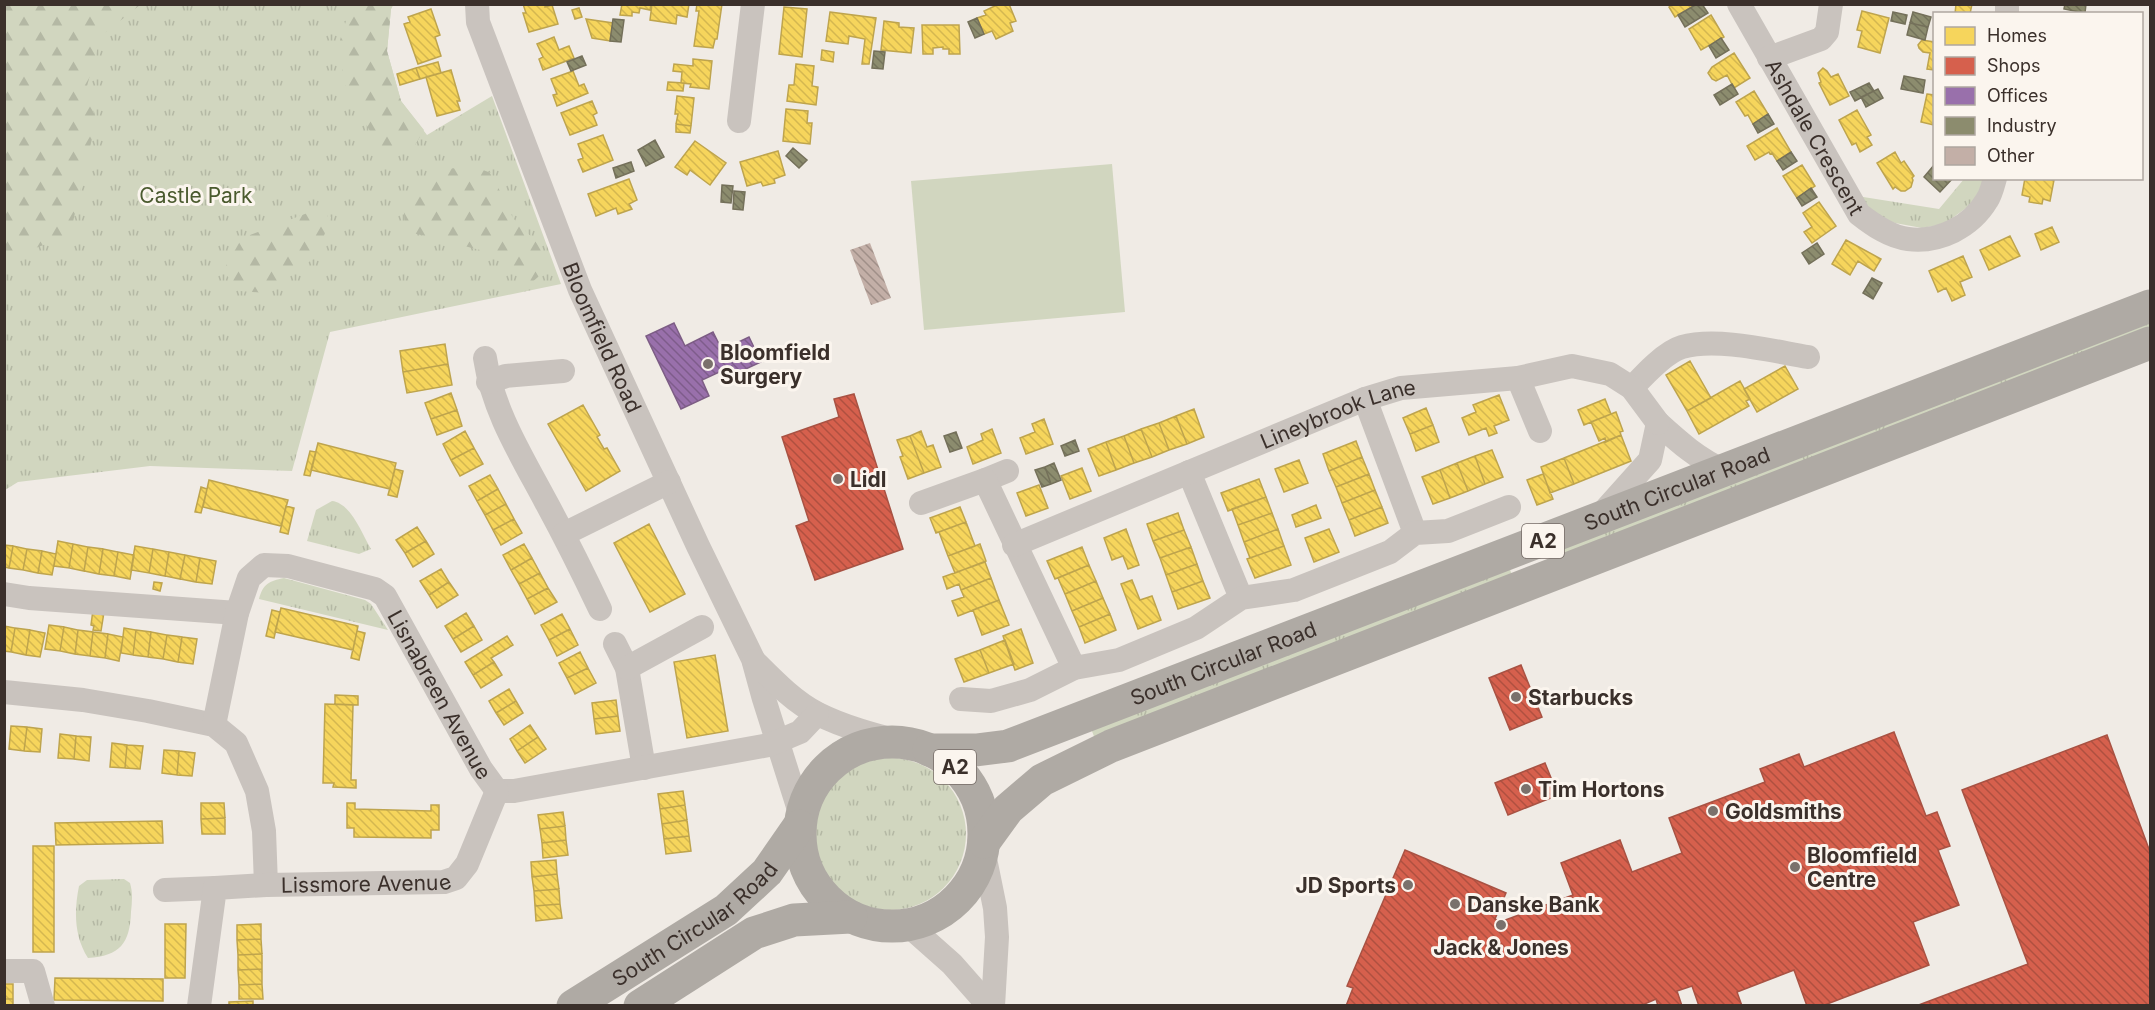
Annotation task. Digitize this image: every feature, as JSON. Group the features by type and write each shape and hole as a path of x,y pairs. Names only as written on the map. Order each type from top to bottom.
{"highway":[{"name":"South Circular Road","path":"915,746 976,750 1008,746 2151,306"},
{"name":"South Circular Road","path":"983,846 1008,809 1042,780 1111,746 2151,343"},
{"name":"A2","path":"874,743 915,746 949,761 965,778 976,797 983,819 983,846 974,876 957,899 934,915 908,925 888,926 869,923 851,917 828,901 811,879 801,853 800,821 810,790 826,768 848,752 874,743"},
{"name":"South Circular Road","path":"573,1005 726,910 767,872 800,821"},
{"name":"South Circular Road","path":"640,1005 754,933 794,920 851,917"}],"street":[{"name":"Bloomfield Road","path":"477,4 478,22 580,290 753,659 800,821"},
{"path":"739,121 753,4"},
{"name":"Ashdale Crescent","path":"1739,4 1859,214 1874,226 1908,239 1943,236 1959,229 1973,217 1987,200 1994,180"},
{"path":"1769,58 1821,39 1827,32 1831,4"},
{"path":"1632,388 1651,368 1680,347 1713,343 1808,357"},
{"path":"484,358 488,382 500,416 564,534 600,609"},
{"name":"Lineybrook Lane","path":"1014,545 1365,399 1401,388 1518,378 1572,366 1610,374 1632,388 1658,423 1685,448 1725,471"},
{"path":"488,382 506,376 562,371"},
{"path":"1518,378 1540,431"},
{"path":"1365,399 1415,533"},
{"path":"1595,520 1650,460 1658,423"},
{"path":"921,503 1007,471"},
{"path":"1189,472 1241,598"},
{"path":"984,480 1074,668"},
{"path":"564,534 669,482"},
{"path":"961,699 991,701 1029,690 1074,668 1119,660 1196,628 1241,598 1294,590 1390,552 1415,533 1448,531 1509,507"},
{"name":"Lisnabreen Avenue","path":"214,725 237,613 249,578 264,565 288,566 375,589 385,596 481,769 497,790 514,791 778,743 800,732 817,714"},
{"path":"4,594 29,598 237,613"},
{"path":"627,668 702,627"},
{"path":"615,644 627,668 644,768"},
{"name":"Bloomfield Road","path":"753,659 783,689 817,714 866,733 915,746"},
{"path":"4,692 83,700 214,725 237,744 257,791 264,831 266,885"},
{"name":"Lissmore Avenue","path":"165,890 266,885 444,882 456,878 467,864 497,790"},
{"path":"983,846 995,908 997,937 991,1005"},
{"path":"199,1005 215,888"},
{"path":"908,925 952,964 991,1005"},
{"path":"4,971 33,971 43,1005"}],"green space":[{"path":"4,5 140,5 101,36 87,86 96,121 70,235 17,255 5,256"},
{"name":"Castle Park","path":"5,5 393,5 387,51 401,101 427,135 492,96 561,284 330,332 292,471 150,466 18,482 5,490"},
{"path":"351,5 393,5 387,51 401,101 424,130 415,145 379,148 343,81 340,40"},
{"path":"1112,164 1125,312 924,330 911,181"},
{"path":"475,167 491,173 513,218 542,248 546,270 530,284 488,252 405,231 403,195 441,169"},
{"path":"1963,180 1987,180 1980,198 1944,224 1922,228 1895,223 1879,217 1857,196 1939,209"},
{"path":"310,212 331,217 316,257 265,293 240,291 223,271 242,238"},
{"path":"2150,317 2150,330 1556,560 1551,549"},
{"path":"332,501 345,507 350,513 371,549 359,554 307,541 316,510"},
{"path":"1508,565 1513,577 1095,739 1090,726"},
{"path":"284,578 365,600 371,604 388,630 259,599 267,584"},
{"path":"890,758 919,764 944,780 960,805 966,834 960,863 944,888 919,904 890,910 861,904 836,888 820,863 814,834 820,805 836,780 861,764"},
{"path":"124,879 130,883 132,890 130,923 125,940 115,951 88,958 83,950 76,923 79,886 87,880"}],"building: Homes":[{"path":"523,4 545,4 545,7 552,5 558,24 529,32 523,13 526,13"},
{"path":"622,4 651,4 650,10 640,8 639,13 632,12 632,16 620,15"},
{"path":"652,4 689,4 687,17 677,15 676,24 650,20"},
{"path":"697,4 722,4 717,39 715,39 713,48 694,46 699,11 696,11"},
{"path":"999,4 1009,4 1016,21 1010,23 1013,31 996,39 992,31 984,34 977,18 986,15 984,11"},
{"path":"1672,4 1697,4 1675,17 1669,7"},
{"path":"1956,4 1972,4 1970,12 1955,12"},
{"path":"784,7 807,9 802,57 779,54"},
{"path":"579,8 582,17 575,19 572,10"},
{"path":"431,9 440,35 435,37 441,56 418,64 404,24 410,22 408,17"},
{"path":"1862,11 1889,18 1880,53 1858,47 1862,31 1857,30"},
{"path":"830,12 876,18 869,64 862,64 865,39 849,36 848,44 826,41"},
{"path":"1711,15 1724,37 1701,50 1689,29"},
{"path":"586,19 613,23 610,41 592,38"},
{"path":"884,21 899,23 899,27 914,28 911,53 881,50"},
{"path":"922,25 959,25 960,54 949,54 949,49 943,49 943,47 933,48 933,54 923,54"},
{"path":"554,37 559,50 569,46 574,58 543,70 539,59 543,57 537,44"},
{"path":"1922,40 1933,42 1933,70 1927,69 1930,53 1923,52 1918,45"},
{"path":"822,50 834,52 833,62 821,60"},
{"path":"1734,53 1750,78 1734,88 1727,75 1716,81 1708,73 1712,67"},
{"path":"693,59 712,61 709,89 690,87 691,84 681,83 682,72 673,71 674,64 693,66"},
{"path":"438,62 441,73 420,79 416,68"},
{"path":"796,64 814,66 812,86 818,87 816,105 787,101 789,85 794,85"},
{"path":"416,68 420,79 400,85 397,74"},
{"path":"1823,68 1831,77 1838,74 1849,96 1830,105 1819,83 1821,82 1818,73"},
{"path":"451,70 460,101 457,101 460,110 437,116 426,77"},
{"path":"573,71 579,86 584,84 588,93 557,106 553,95 557,94 551,79"},
{"path":"668,82 684,83 683,91 667,90"},
{"path":"1754,91 1768,114 1753,124 1736,102"},
{"path":"1927,94 1933,95 1933,125 1921,122"},
{"path":"677,96 694,98 691,126 676,124"},
{"path":"592,101 597,113 593,115 597,125 570,135 561,113"},
{"path":"786,109 808,111 807,123 812,123 810,144 783,141"},
{"path":"1857,110 1871,135 1867,137 1872,145 1860,152 1856,143 1852,145 1839,120"},
{"path":"676,124 691,126 690,133 676,132"},
{"path":"1777,128 1791,152 1777,161 1769,152 1755,160 1747,146"},
{"path":"603,135 613,160 583,172 578,160 583,158 578,144"},
{"path":"695,141 726,163 710,185 690,170 687,175 675,167"},
{"path":"778,151 785,175 774,179 775,183 763,186 761,182 747,186 740,162"},
{"path":"1895,152 1901,163 1904,161 1914,176 1911,187 1905,191 1895,187 1893,189 1877,163"},
{"path":"1802,165 1815,186 1797,198 1783,176"},
{"path":"629,179 637,200 629,204 632,209 618,214 616,208 596,216 588,194"},
{"path":"2025,180 2054,180 2050,201 2043,199 2042,204 2029,202 2030,197 2022,195"},
{"path":"1819,202 1836,226 1812,243 1804,232 1812,227 1803,213"},
{"path":"2052,227 2059,242 2041,250 2035,234"},
{"path":"2010,236 2020,256 1989,270 1980,250"},
{"path":"1846,240 1881,259 1874,271 1858,261 1850,275 1832,264"},
{"path":"1963,256 1972,277 1960,282 1965,295 1952,301 1946,288 1938,292 1929,271"},
{"path":"445,344 448,364 403,372 400,351"},
{"path":"1690,361 1711,398 1687,411 1666,375"},
{"path":"448,364 452,385 407,393 403,372"},
{"path":"1785,366 1798,389 1757,412 1744,389"},
{"path":"1740,381 1750,399 1746,401 1749,406 1699,434 1687,411"},
{"path":"451,393 457,410 431,419 425,403"},
{"path":"1499,395 1509,420 1494,426 1497,433 1489,436 1486,428 1469,435 1462,418 1476,412 1473,405"},
{"path":"1605,399 1611,414 1584,425 1578,410"},
{"path":"583,405 600,435 597,437 604,449 607,448 620,471 586,491 548,424"},
{"path":"1426,408 1433,425 1410,434 1403,418"},
{"path":"1194,409 1204,437 1187,444 1176,416"},
{"path":"457,410 462,426 437,435 431,419"},
{"path":"1616,412 1623,431 1620,432 1621,435 1606,442 1605,438 1599,441 1591,422"},
{"path":"1176,416 1187,444 1169,450 1159,423"},
{"path":"1044,419 1053,444 1026,454 1020,438 1035,432 1032,424"},
{"path":"1159,423 1169,450 1152,457 1141,429"},
{"path":"1433,425 1439,442 1416,451 1410,434"},
{"path":"992,429 1001,453 973,464 967,447 983,440 981,434"},
{"path":"1141,429 1152,457 1134,463 1124,436"},
{"path":"465,431 474,448 451,460 443,444"},
{"path":"921,431 927,447 933,445 941,467 924,473 910,436"},
{"path":"1621,435 1631,461 1574,484 1564,458"},
{"path":"910,436 924,473 908,479 897,440"},
{"path":"1124,436 1134,463 1116,470 1106,442"},
{"path":"1356,441 1362,457 1329,471 1323,454"},
{"path":"1106,442 1116,470 1099,476 1088,449"},
{"path":"318,443 396,463 390,489 311,470"},
{"path":"474,448 483,464 460,476 451,460"},
{"path":"1492,450 1503,477 1485,484 1475,456"},
{"path":"310,451 316,452 310,476 304,475"},
{"path":"1475,456 1485,484 1468,491 1457,463"},
{"path":"1362,457 1369,474 1336,487 1329,471"},
{"path":"1564,458 1574,484 1550,493 1541,467"},
{"path":"1299,460 1308,483 1284,492 1275,469"},
{"path":"1457,463 1468,491 1450,498 1440,470"},
{"path":"1082,468 1091,491 1070,499 1061,476"},
{"path":"395,469 403,471 397,497 388,495"},
{"path":"1440,470 1450,498 1433,504 1422,477"},
{"path":"1369,474 1375,490 1342,503 1336,487"},
{"path":"1543,474 1553,499 1537,505 1527,480"},
{"path":"490,475 498,489 477,501 469,486"},
{"path":"1259,479 1266,497 1228,511 1221,493"},
{"path":"209,480 288,500 281,526 203,507"},
{"path":"1039,485 1048,508 1026,516 1017,493"},
{"path":"201,487 207,489 201,513 195,512"},
{"path":"498,489 506,504 485,515 477,501"},
{"path":"1375,490 1382,507 1349,520 1342,503"},
{"path":"1266,497 1272,513 1238,525 1232,509"},
{"path":"506,504 514,519 493,530 485,515"},
{"path":"1316,505 1321,518 1296,527 1292,515"},
{"path":"286,506 294,508 288,534 280,532"},
{"path":"960,507 966,522 936,533 930,518"},
{"path":"1382,507 1388,523 1355,536 1349,520"},
{"path":"1178,513 1184,530 1153,541 1147,524"},
{"path":"1272,513 1278,529 1244,542 1238,525"},
{"path":"514,519 522,533 501,545 493,530"},
{"path":"966,522 975,546 948,556 939,532"},
{"path":"649,524 685,594 650,612 614,543"},
{"path":"417,527 426,541 405,553 396,540"},
{"path":"1126,529 1139,565 1128,569 1123,556 1112,560 1104,538"},
{"path":"1278,529 1284,546 1250,558 1244,542"},
{"path":"1329,529 1339,552 1314,562 1305,538"},
{"path":"1184,530 1191,547 1160,558 1153,541"},
{"path":"58,541 73,544 69,568 54,566"},
{"path":"426,541 434,554 413,567 405,553"},
{"path":"73,544 88,547 84,571 69,568"},
{"path":"524,544 532,558 511,570 503,555"},
{"path":"980,544 986,561 955,573 948,556"},
{"path":"4,545 13,546 9,568 4,567"},
{"path":"13,546 27,549 23,570 9,568"},
{"path":"135,546 153,549 149,573 131,570"},
{"path":"1284,546 1291,565 1255,578 1247,559"},
{"path":"88,547 103,549 99,574 84,571"},
{"path":"1082,547 1089,565 1055,579 1047,561"},
{"path":"1191,547 1197,564 1166,575 1160,558"},
{"path":"27,549 42,551 38,573 23,570"},
{"path":"103,549 118,552 114,576 99,574"},
{"path":"153,549 169,552 165,576 149,573"},
{"path":"42,551 56,554 52,575 38,573"},
{"path":"118,552 134,555 130,579 114,576"},
{"path":"169,552 185,555 180,579 165,576"},
{"path":"185,555 200,558 196,582 180,579"},
{"path":"200,558 216,561 212,584 196,582"},
{"path":"532,558 540,573 519,584 511,570"},
{"path":"985,562 991,578 961,590 959,584 947,589 943,577"},
{"path":"1197,564 1203,581 1172,592 1166,575"},
{"path":"1089,565 1096,581 1065,594 1058,578"},
{"path":"441,569 449,582 429,595 420,581"},
{"path":"540,573 548,588 527,599 519,584"},
{"path":"991,578 999,600 958,616 952,601 964,597 961,590"},
{"path":"1132,580 1140,600 1152,596 1161,620 1138,629 1121,584"},
{"path":"1096,581 1103,598 1072,611 1065,594"},
{"path":"1203,581 1210,598 1178,609 1172,592"},
{"path":"154,582 162,583 160,591 153,589"},
{"path":"449,582 458,595 437,608 429,595"},
{"path":"548,588 557,602 535,614 527,599"},
{"path":"1103,598 1110,614 1079,627 1072,611"},
{"path":"999,600 1009,625 982,635 973,610"},
{"path":"281,608 358,626 353,650 275,632"},
{"path":"93,610 104,612 101,631 93,630 94,626 91,625"},
{"path":"272,610 280,612 274,638 266,636"},
{"path":"466,613 474,626 453,639 445,626"},
{"path":"562,614 570,629 549,640 541,625"},
{"path":"1110,614 1116,630 1085,643 1079,627"},
{"path":"49,625 64,627 60,651 45,649"},
{"path":"4,626 15,628 11,652 4,651"},
{"path":"474,626 482,640 461,652 453,639"},
{"path":"64,627 78,630 75,654 60,651"},
{"path":"15,628 30,630 26,655 11,652"},
{"path":"124,628 136,630 133,655 121,653"},
{"path":"570,629 578,645 557,656 549,640"},
{"path":"1021,629 1033,663 1015,670 1003,636"},
{"path":"30,630 45,633 40,657 26,655"},
{"path":"78,630 93,632 90,656 75,654"},
{"path":"136,630 151,632 148,657 133,655"},
{"path":"357,631 365,633 359,660 351,658"},
{"path":"93,632 108,634 105,658 90,656"},
{"path":"151,632 167,635 163,659 148,657"},
{"path":"108,634 123,637 119,661 105,658"},
{"path":"167,635 182,637 178,662 163,659"},
{"path":"507,636 513,645 491,658 494,662 473,675 465,662"},
{"path":"182,637 197,639 193,664 178,662"},
{"path":"1005,640 1014,664 989,673 980,650"},
{"path":"980,650 989,673 964,682 955,659"},
{"path":"580,652 588,668 567,678 559,663"},
{"path":"715,655 728,731 687,738 674,662"},
{"path":"494,662 502,675 481,688 473,675"},
{"path":"588,668 596,683 575,694 567,678"},
{"path":"509,689 516,701 496,713 489,701"},
{"path":"335,695 358,696 358,705 335,704"},
{"path":"616,700 618,716 594,719 592,703"},
{"path":"516,701 523,713 504,725 496,713"},
{"path":"325,704 353,705 351,780 356,780 356,788 333,787 334,783 323,783"},
{"path":"618,716 620,731 596,734 594,719"},
{"path":"530,725 538,737 517,751 510,739"},
{"path":"11,726 27,727 24,751 9,749"},
{"path":"27,727 42,729 40,752 24,751"},
{"path":"60,734 76,736 74,759 58,758"},
{"path":"76,736 91,737 89,761 74,759"},
{"path":"538,737 546,749 525,763 517,751"},
{"path":"112,743 127,745 125,768 110,767"},
{"path":"127,745 143,746 140,769 125,768"},
{"path":"164,750 179,751 177,775 162,773"},
{"path":"179,751 195,753 192,776 177,775"},
{"path":"683,791 685,805 660,809 658,794"},
{"path":"201,803 224,803 225,818 201,819"},
{"path":"347,803 355,803 355,809 431,811 431,805 439,805 439,830 431,830 431,838 354,837 354,828 347,828"},
{"path":"685,805 687,820 662,824 660,809"},
{"path":"563,812 565,826 540,829 538,815"},
{"path":"225,818 225,834 202,834 201,819"},
{"path":"687,820 689,836 664,839 662,824"},
{"path":"162,821 163,843 56,845 55,823"},
{"path":"565,826 566,840 542,843 540,829"},
{"path":"689,836 691,851 666,854 664,839"},
{"path":"566,840 568,855 543,858 542,843"},
{"path":"33,846 54,846 54,952 33,952"},
{"path":"556,860 557,874 532,877 531,862"},
{"path":"557,874 559,889 534,891 532,877"},
{"path":"559,889 560,904 535,906 534,891"},
{"path":"560,904 562,918 536,921 535,906"},
{"path":"165,924 186,924 185,978 165,978"},
{"path":"261,924 261,939 237,940 237,925"},
{"path":"261,939 262,954 238,955 237,940"},
{"path":"262,954 262,969 238,970 238,955"},
{"path":"262,969 262,984 239,985 238,970"},
{"path":"55,978 163,979 163,1001 54,1000"},
{"path":"4,984 13,984 13,999 4,999"},
{"path":"262,984 263,999 239,999 239,985"},
{"path":"4,999 13,999 13,1006 4,1006"},
{"path":"253,1001 253,1006 229,1006 229,1002"}],"building: Shops":[{"name":"Lidl","path":"854,394 903,549 815,580 796,526 809,521 782,437 839,417 834,399"},
{"name":"Starbucks","path":"1521,665 1542,717 1510,730 1489,678"},
{"name":"Bloomfield Centre","path":"1894,732 1926,816 1937,812 1950,846 1938,850 1959,905 1913,922 1929,965 1822,1006 1807,1006 1794,970 1737,992 1742,1006 1699,1006 1692,986 1677,991 1682,1006 1658,1006 1656,999 1640,1006 1346,1006 1353,988 1347,986 1405,850 1506,893 1495,919 1500,922 1573,895 1561,863 1620,840 1632,872 1682,853 1669,818 1765,782 1760,769 1799,754 1804,767"},
{"path":"2107,735 2150,852 2150,1006 1916,1006 2028,964 1962,790"},
{"name":"Tim Hortons","path":"1545,763 1558,795 1508,815 1495,783"}],"building: Offices":[{"name":"Bloomfield Surgery","path":"674,323 685,346 713,332 722,350 749,337 761,362 735,374 732,366 702,380 709,396 681,409 646,336"}],"building: Industry":[{"path":"1697,4 1702,4 1708,13 1685,27 1678,15"},
{"path":"2065,4 2086,4 2085,12 2064,9"},
{"path":"1893,12 1907,15 1905,24 1891,21"},
{"path":"1913,12 1931,17 1928,27 1910,23"},
{"path":"977,18 984,34 975,38 968,22"},
{"path":"613,19 624,20 621,42 610,41"},
{"path":"1910,23 1928,27 1925,40 1907,35"},
{"path":"1721,38 1729,50 1716,58 1709,46"},
{"path":"874,51 885,52 883,69 872,68"},
{"path":"582,56 586,65 571,71 567,62"},
{"path":"1904,76 1925,80 1923,93 1901,89"},
{"path":"1869,83 1874,91 1855,101 1850,92"},
{"path":"1732,84 1738,94 1720,105 1714,95"},
{"path":"1878,89 1883,98 1866,107 1861,97"},
{"path":"1768,114 1774,124 1758,133 1753,124"},
{"path":"655,140 664,157 646,166 638,150"},
{"path":"793,148 807,160 799,168 786,156"},
{"path":"1791,152 1797,161 1783,170 1777,161"},
{"path":"631,162 634,171 616,178 613,168"},
{"path":"1933,166 1933,180 1951,180 1940,192 1924,177"},
{"path":"722,185 733,186 731,203 721,202"},
{"path":"1811,188 1817,197 1802,206 1797,198"},
{"path":"734,191 745,192 743,210 733,209"},
{"path":"1817,243 1824,254 1809,264 1802,253"},
{"path":"1872,278 1882,283 1873,299 1863,293"},
{"path":"956,432 962,448 950,452 944,436"},
{"path":"1075,440 1079,451 1065,456 1061,446"},
{"path":"1054,463 1061,480 1051,484 1045,467"},
{"path":"1045,467 1051,484 1042,487 1035,470"}],"building: Other":[{"path":"870,243 891,298 871,305 850,250"}],"place":[{"name":"Bloomfield Surgery","path":"708,364"},
{"name":"Lidl","path":"838,479"},
{"name":"Starbucks","path":"1516,697"},
{"name":"Tim Hortons","path":"1526,789"},
{"name":"Goldsmiths","path":"1713,811"},
{"name":"Bloomfield Centre","path":"1795,867"},
{"name":"JD Sports","path":"1408,885"},
{"name":"Danske Bank","path":"1455,904"},
{"name":"Jack & Jones","path":"1501,925"}]}
